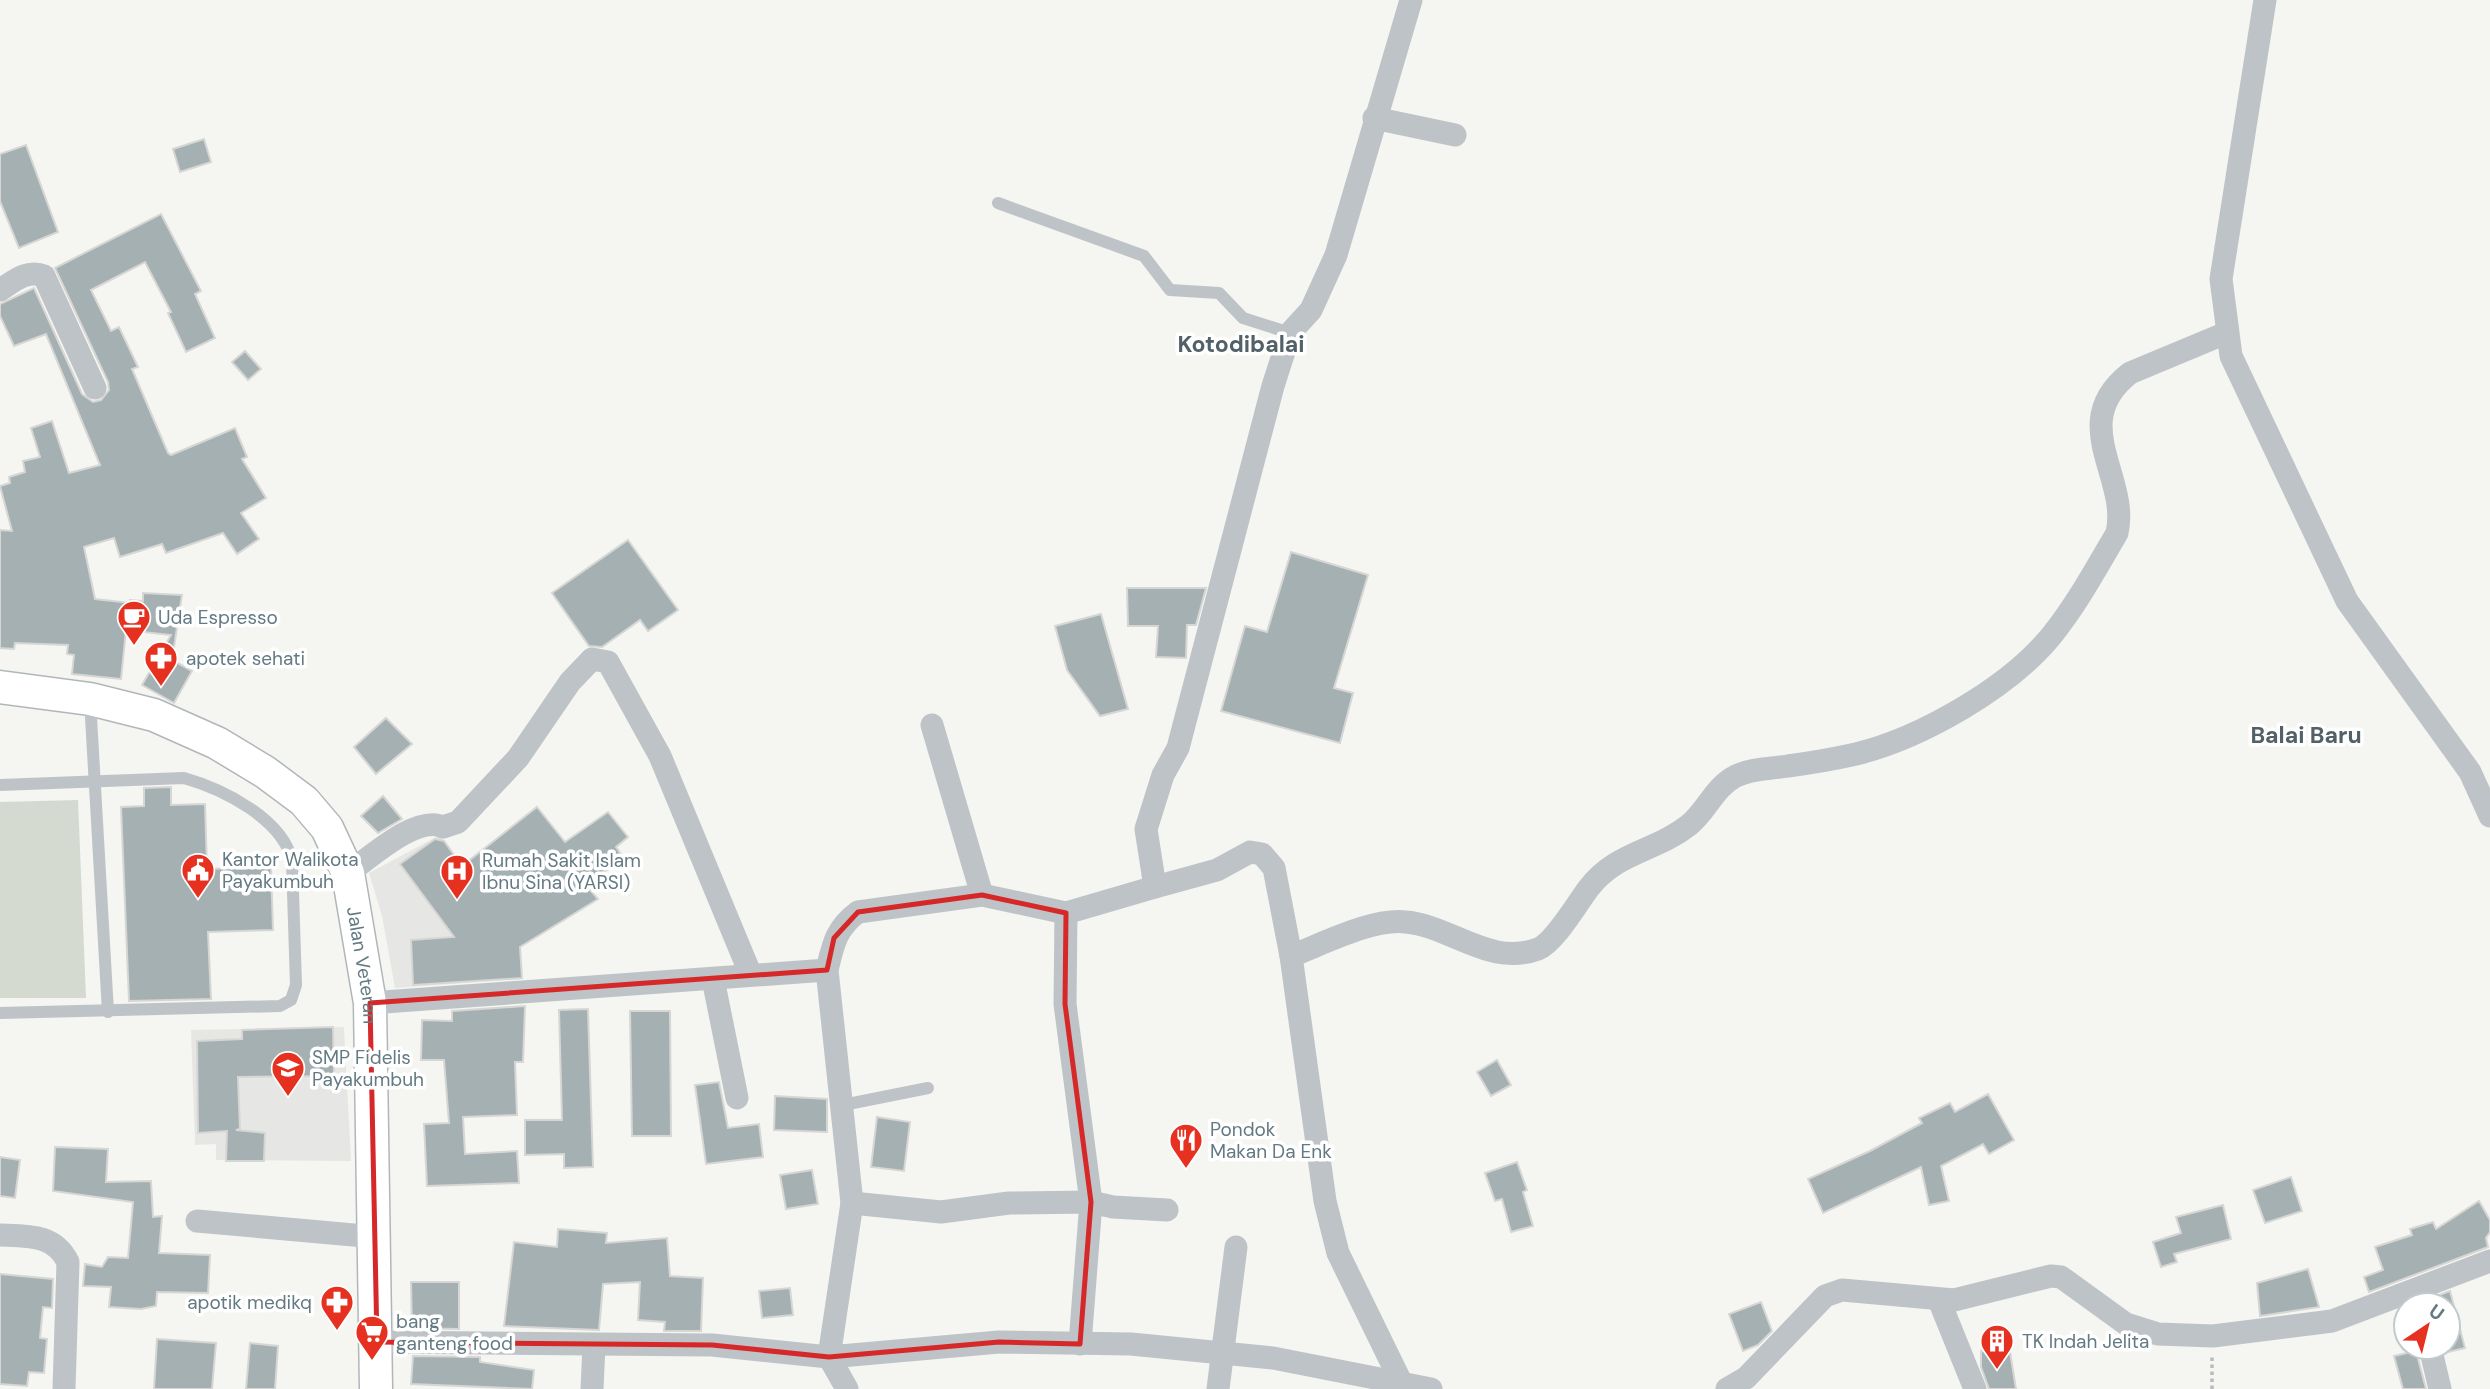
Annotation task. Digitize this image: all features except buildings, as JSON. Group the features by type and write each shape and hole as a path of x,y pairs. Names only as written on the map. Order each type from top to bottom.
{"main road":[{"name":"Jalan Veteran","path":"0,687 90,699 154,715 217,743 265,772 304,801 327,828 348,873 370,1003 376,1237 376,1389"}],"street":[{"path":"1155,887 1146,829 1163,775 1178,748 1207,627 1273,386 1290,333 1311,310 1336,255 1410,0"},
{"path":"2265,0 2221,279 2231,356 2347,601 2470,772 2490,816"},
{"path":"1374,118 1455,135"},
{"path":"0,290 23,275 35,272 44,275 95,388"},
{"path":"1290,956 1383,922 1406,922 1427,927 1496,952 1520,953 1540,948 1604,870 1618,859 1691,824 1716,792 1736,776 1757,769 1857,754 1904,738 1984,694 2025,663 2052,635 2117,533 2121,515 2107,470 2100,422 2117,383 2130,373 2227,333"},
{"path":"348,873 418,825 434,822 443,827 457,822 518,758 570,682 592,659 603,659 608,663 660,756 750,973"},
{"path":"932,725 982,895"},
{"path":"847,1389 829,1357 852,1203 827,970 834,938 845,921 858,912 982,895 1066,913 1217,870 1250,852 1262,855 1274,868 1290,956 1325,1201 1338,1253 1402,1384"},
{"path":"1066,913 1065,1004 1091,1202 1080,1344"},
{"path":"370,1003 713,979 750,973 827,970"},
{"path":"713,979 737,1098"},
{"path":"852,1203 941,1212 1009,1203 1091,1202 1113,1207 1167,1210"},
{"path":"197,1221 376,1237"},
{"path":"0,1234 41,1237 57,1247 68,1262 64,1389"},
{"path":"1218,1389 1237,1247"},
{"path":"2429,1291 2490,1261"},
{"path":"1727,1389 1746,1378 1825,1296 1842,1290 1954,1300 2051,1276 2061,1277 2126,1324 2158,1334 2213,1336 2332,1321 2392,1304"},
{"path":"1939,1300 1975,1389"},
{"path":"377,1342 712,1345 829,1357 999,1342 1131,1344 1273,1357 1431,1389"},
{"path":"592,1389 594,1345"},
{"path":"2433,1361 2440,1389"}],"lane":[{"path":"998,203 1144,256 1170,290 1219,293 1243,318 1290,333"},
{"path":"90,699 108,1012"},
{"path":"0,785 184,779 213,786 275,827 288,844 292,861 296,985 290,1000 280,1006 0,1013"},
{"path":"843,1105 928,1088"}],"path":[{"path":"2212,1389 2213,1336"}],"highlighted area":[{"path":"982,895 1066,913 1065,1004 1091,1202 1080,1344 999,1342 829,1357 712,1345 377,1342 370,1003 827,970 834,938 858,912"}],"shaded area":[{"path":"78,800 86,998 0,998 0,802"},
{"path":"537,807 565,842 608,812 628,837 616,847 625,860 585,884 598,899 520,947 522,979 395,988 382,916 369,873 440,835 462,865"},
{"path":"344,1027 351,1161 216,1160 216,1144 195,1145 191,1030"}],"place":[{"name":"Uda Espresso","path":"134,647"},
{"name":"apotek sehati","path":"161,688"},
{"name":"Kantor Walikota Payakumbuh","path":"198,900"},
{"name":"Rumah Sakit Islam Ibnu Sina (YARSI)","path":"457,901"},
{"name":"SMP Fidelis Payakumbuh","path":"288,1098"},
{"name":"Pondok Makan Da Enk","path":"1186,1170"},
{"name":"apotik medikq","path":"337,1332"},
{"name":"bang ganteng food","path":"372,1362"},
{"name":"TK Indah Jelita","path":"1997,1371"}],"district":[{"name":"Kotodibalai","path":"1241,344"},
{"name":"Balai Baru","path":"2306,735"}]}
